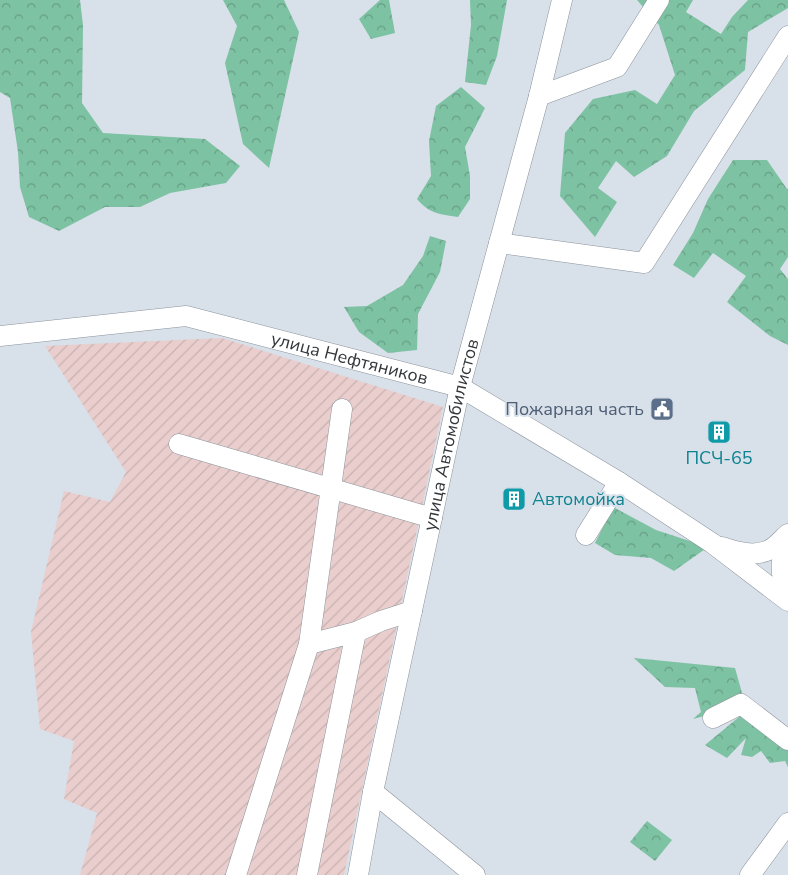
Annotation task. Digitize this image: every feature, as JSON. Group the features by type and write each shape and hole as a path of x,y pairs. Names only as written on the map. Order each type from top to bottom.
{"street":[{"name":"улица Автомобилистов","path":"358,875 373,792 460,387 540,96 562,0"},
{"path":"540,96 617,67 659,0"},
{"path":"499,243 644,263 788,36"},
{"name":"улица Нефтяников","path":"0,336 186,316 460,387 618,482 712,543 788,601"},
{"path":"236,875 309,644 342,409"},
{"path":"179,444 432,518"},
{"path":"586,535 618,482"},
{"path":"712,543 739,552 758,553 770,550 788,534"},
{"path":"788,538 781,557 780,569 788,592"},
{"path":"309,644 356,632 381,621 412,611"},
{"path":"306,875 356,632"},
{"path":"713,718 741,704 788,740"},
{"path":"373,792 475,875"},
{"path":"750,875 788,823"}],"shaded area":[{"path":"222,338 443,407 344,875 80,875 97,813 64,799 74,741 40,729 31,632 64,491 110,502 126,472 45,346"}],"green space":[{"path":"0,0 80,0 83,25 82,103 103,133 205,139 240,166 226,183 170,193 140,207 105,207 59,231 29,217 20,187 18,152 10,98 0,92"},
{"path":"223,0 284,0 299,32 269,168 243,144 225,63 237,26"},
{"path":"380,0 389,0 395,33 371,39 359,19"},
{"path":"470,0 507,0 497,56 486,85 465,82 471,25"},
{"path":"637,0 693,0 686,12 721,34 732,17 748,0 788,0 788,8 748,32 745,70 694,111 667,156 634,177 616,161 598,188 617,202 595,237 560,196 565,133 593,99 635,90 657,104 675,75 659,25"},
{"path":"461,87 485,108 465,147 470,176 470,199 458,217 440,214 426,208 417,199 431,176 429,141 436,106"},
{"path":"733,160 767,160 788,188 788,257 780,269 788,279 788,345 770,336 727,302 746,276 713,253 694,278 673,265 693,233 708,199"},
{"path":"430,236 446,241 440,272 418,314 417,350 388,353 359,332 344,307 367,306 403,285 423,256"},
{"path":"613,507 656,530 708,547 674,571 651,558 615,555 595,543"},
{"path":"634,658 735,668 744,700 788,733 788,767 785,761 770,763 761,751 752,757 741,755 746,738 727,758 705,745 739,717 731,709 693,719 701,712 695,688 665,687"},
{"path":"647,821 672,840 655,861 630,842"}],"place":[{"name":"Пожарная часть","path":"662,409"},
{"name":"ПСЧ-65","path":"719,432"},
{"name":"Автомойка","path":"514,499"}]}
